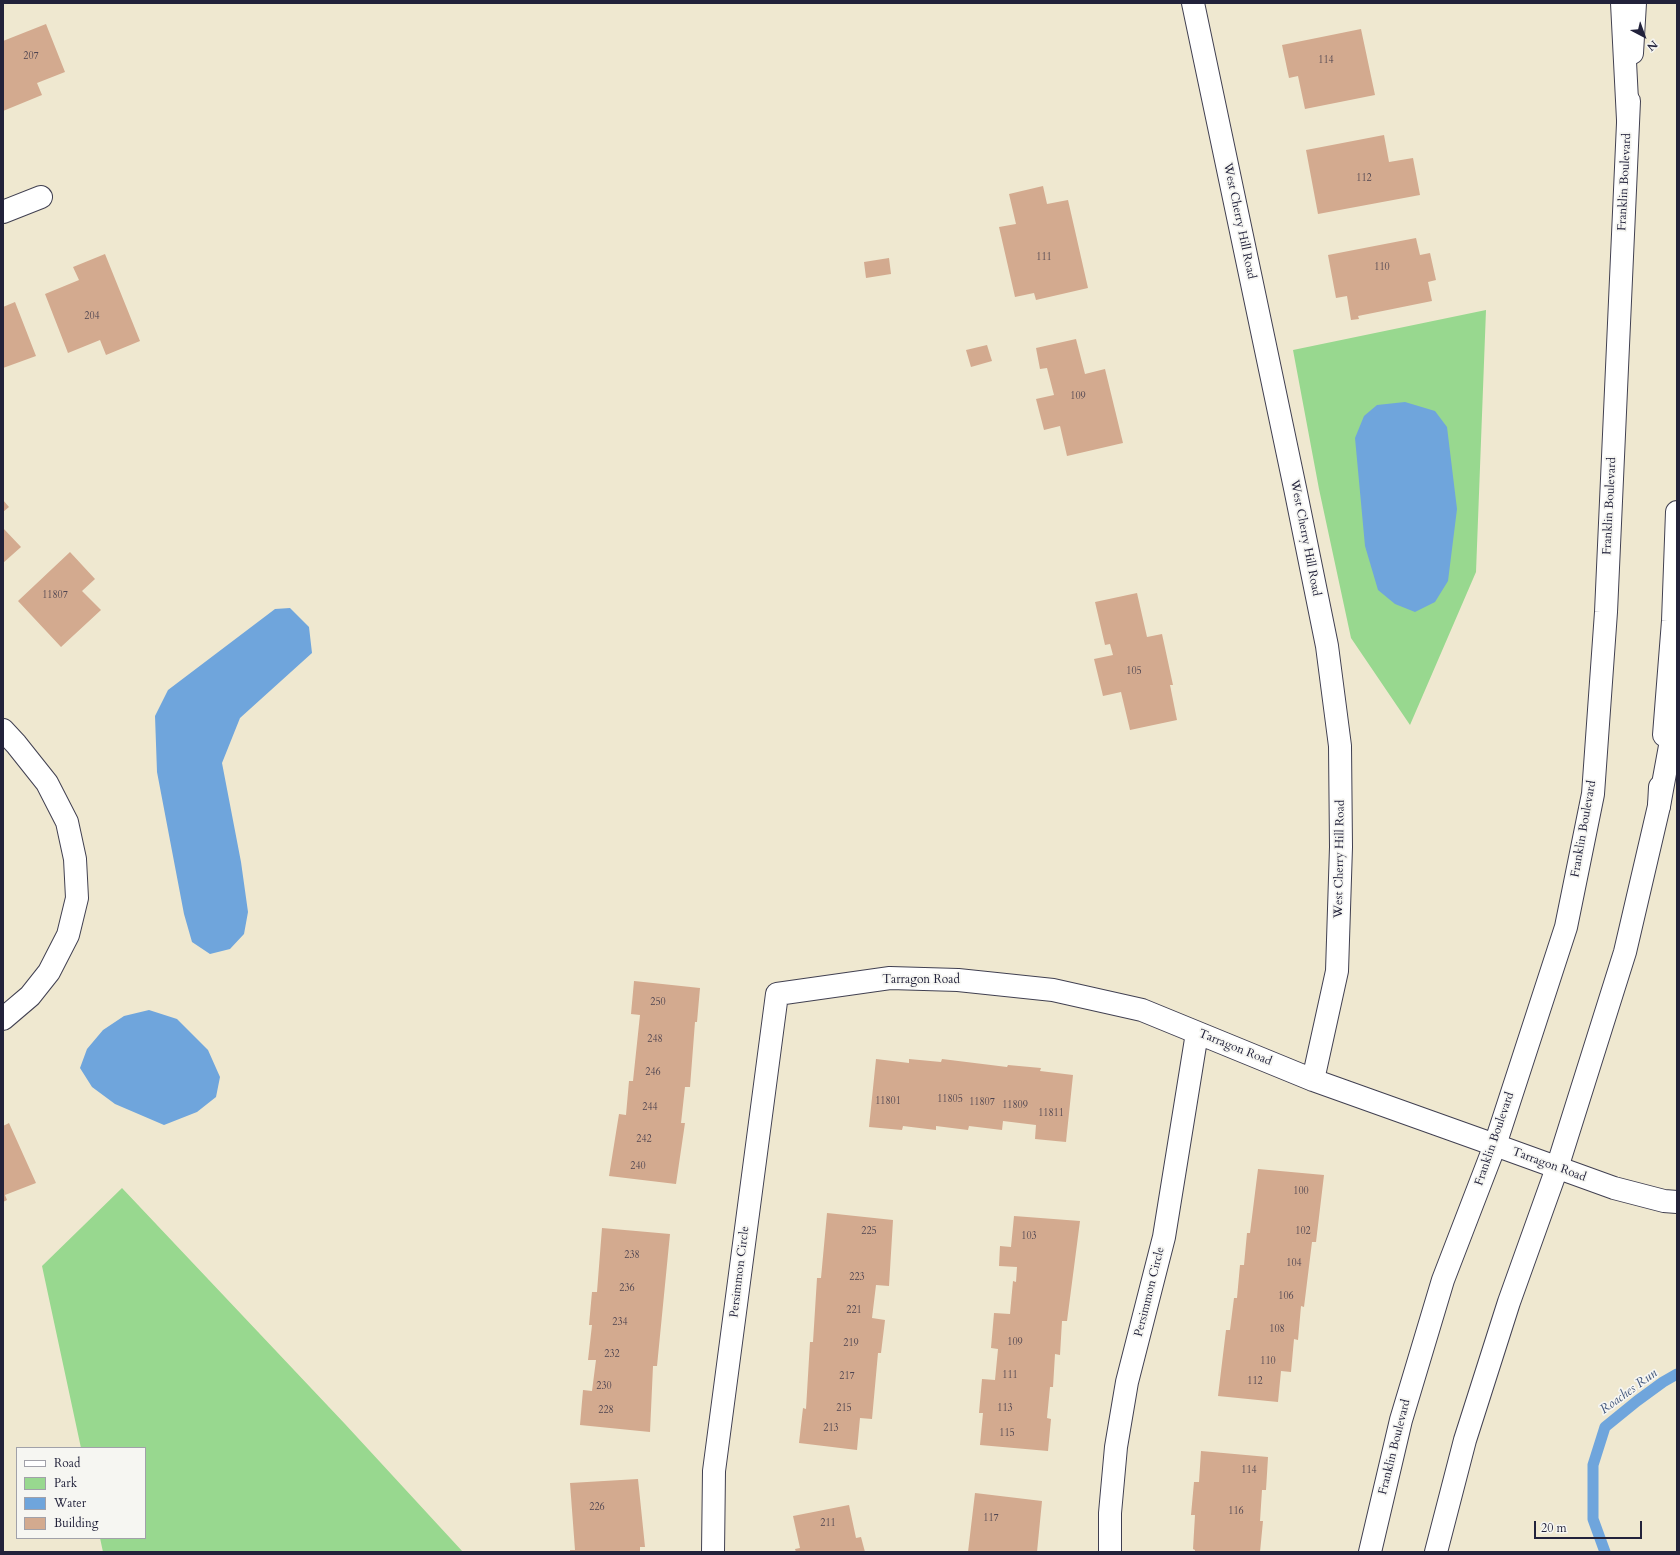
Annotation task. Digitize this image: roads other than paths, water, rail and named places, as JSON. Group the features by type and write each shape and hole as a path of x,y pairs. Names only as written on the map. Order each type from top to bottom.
{"main road":[{"name":"West Cherry Hill Road","path":"1192,3 1327,646 1340,746 1341,847 1337,971 1313,1080"},
{"path":"1622,3 1628,120"},
{"name":"Franklin Boulevard","path":"1370,1552 1403,1412 1444,1280 1495,1145 1566,926 1592,794 1606,604 1628,120 1635,3"},
{"path":"3,212 41,197"},
{"path":"1658,806 1673,621 1677,512"},
{"path":"1436,1552 1465,1440 1509,1302 1557,1168 1625,952 1658,806 1677,708"},
{"path":"3,730 47,783 66,822 75,859 77,898 68,934 49,972 30,996 3,1019"},
{"name":"Tarragon Road","path":"777,994 890,978 958,980 1053,990 1142,1010 1313,1080 1557,1168 1614,1188 1664,1201 1677,1202"},
{"name":"Persimmon Circle","path":"713,1552 714,1471 777,994"},
{"name":"Persimmon Circle","path":"1110,1552 1110,1513 1116,1447 1127,1382 1164,1237 1197,1033"}],"water":[{"path":"1405,402 1435,411 1447,427 1457,509 1448,581 1435,602 1415,612 1395,604 1378,590 1365,546 1355,438 1364,416 1377,405"},
{"path":"290,608 309,627 312,653 240,718 222,763 241,862 248,912 244,934 230,949 210,954 192,942 184,914 157,772 155,716 168,690 275,609"},
{"path":"149,1010 177,1019 208,1050 220,1077 216,1097 197,1112 164,1125 115,1104 92,1087 80,1068 87,1049 103,1030 124,1016"}],"waterway":[{"name":"Roaches Run","path":"1605,1552 1593,1519 1593,1465 1605,1427 1637,1401 1663,1382 1677,1374"}]}
